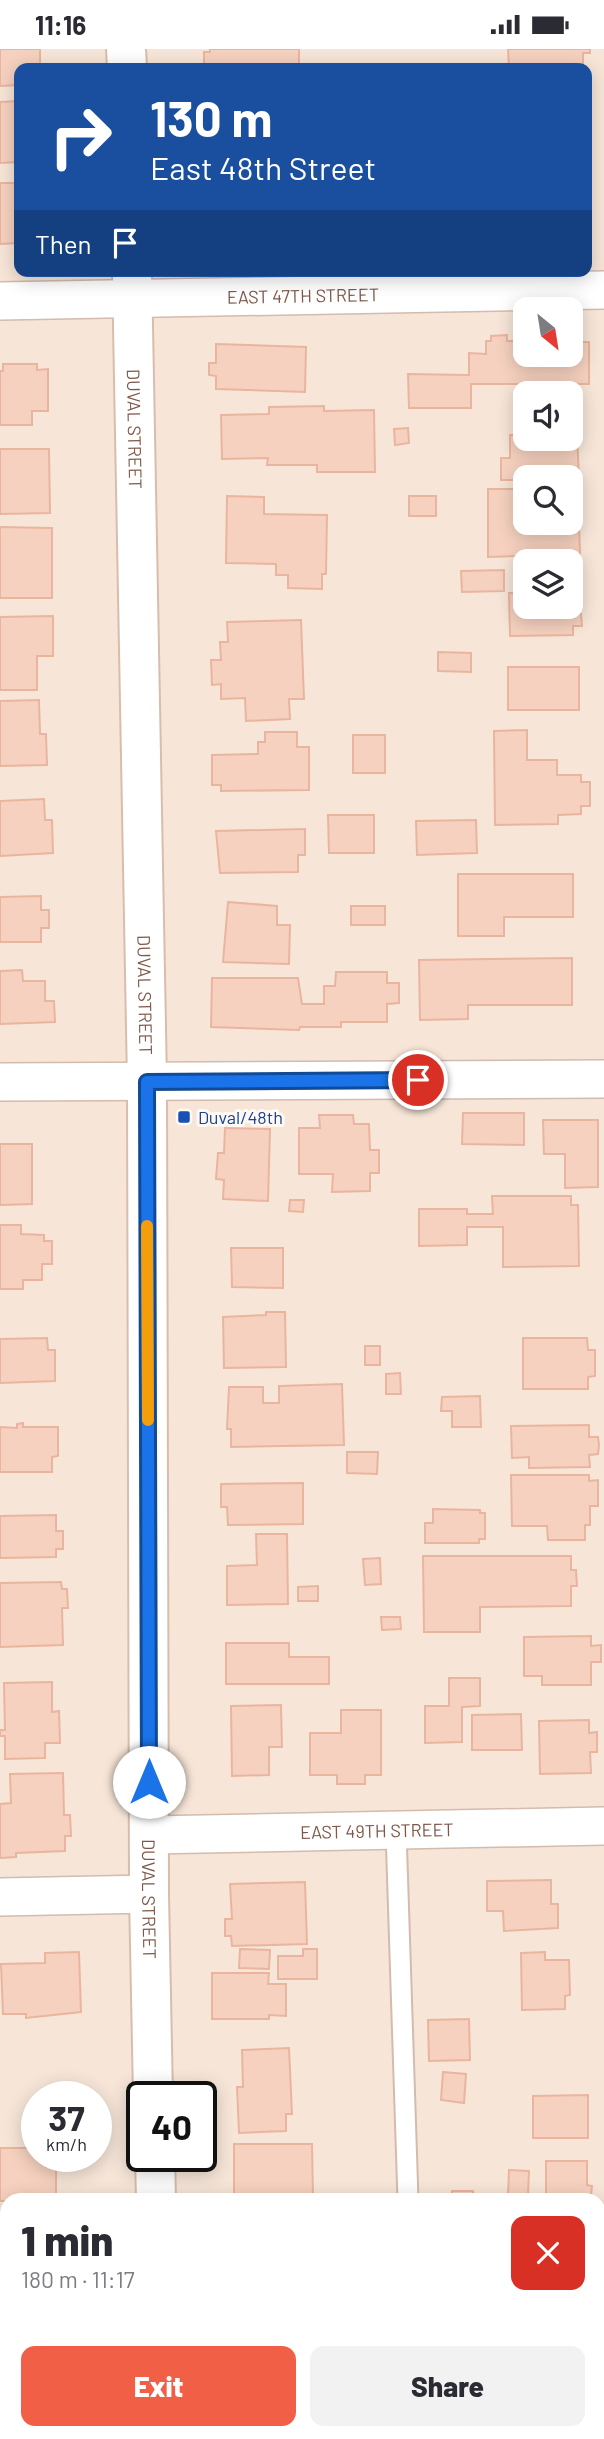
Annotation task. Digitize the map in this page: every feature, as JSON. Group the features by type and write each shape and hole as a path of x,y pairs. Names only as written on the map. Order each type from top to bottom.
{"street":[{"name":"EAST 47TH STREET","path":"0,301 132,285 604,290"},
{"name":"DUVAL STREET","path":"132,285 147,1082 149,1894 153,2081"},
{"path":"0,1082 604,1079"},
{"name":"EAST 49TH STREET","path":"149,1835 604,1826"},
{"path":"0,1896 149,1894"},
{"path":"155,2172 156,2193"}],"lane":[{"path":"396,1831 408,2193"}],"shaded area":[{"path":"0,49 604,49 604,2193 0,2193"}],"building":[{"path":"0,49 40,49 40,63 14,63 14,85 0,86"},
{"path":"210,49 299,49 299,63 204,63 204,52 210,52"},
{"path":"508,49 590,49 590,53 583,53 583,63 509,63"},
{"path":"14,101 14,162 0,163 0,102"},
{"path":"0,183 14,183 14,243 0,244"},
{"path":"507,335 507,341 513,341 513,367 583,367 583,342 589,342 589,384 583,384 583,381 513,381 513,384 471,384 471,408 409,408 408,374 469,375 469,353 486,354 486,341 491,341 491,336"},
{"path":"216,344 306,347 305,392 216,389 216,376 209,375 209,363 216,363"},
{"path":"3,364 37,364 37,370 48,369 48,411 32,411 32,425 0,425 0,371 3,371"},
{"path":"324,406 324,411 374,410 375,472 317,472 317,465 267,465 268,458 222,459 221,415 269,414 269,407"},
{"path":"408,428 409,443 395,445 394,429"},
{"path":"510,435 513,435 513,451 578,451 578,465 513,465 513,480 501,480 501,458 510,458"},
{"path":"0,449 49,449 50,513 0,514"},
{"path":"488,489 513,489 513,535 579,535 580,549 513,549 513,556 488,557"},
{"path":"227,496 264,497 264,514 327,515 326,574 322,574 322,589 288,588 288,575 276,575 276,564 226,563"},
{"path":"409,496 436,496 436,516 409,516"},
{"path":"0,527 52,528 52,598 0,598"},
{"path":"504,570 504,591 462,592 461,571"},
{"path":"509,593 513,593 513,619 581,619 582,626 573,626 573,635 510,636"},
{"path":"53,616 53,656 37,656 37,690 0,690 0,617"},
{"path":"301,620 304,699 289,699 290,719 246,721 245,698 221,699 221,684 212,685 211,660 221,660 220,642 228,642 227,622"},
{"path":"438,652 471,653 471,672 438,671"},
{"path":"508,667 579,667 579,710 508,710"},
{"path":"39,700 40,734 46,734 47,765 0,766 0,701"},
{"path":"527,730 527,760 557,760 557,775 581,775 581,782 590,782 590,806 581,806 581,814 558,815 558,824 495,825 494,731"},
{"path":"265,732 297,732 297,747 309,747 309,790 221,791 221,785 212,785 212,755 258,754 258,742 265,742"},
{"path":"353,735 385,735 385,773 353,773"},
{"path":"44,799 45,820 52,820 53,853 0,856 0,801"},
{"path":"328,815 374,815 374,853 329,853"},
{"path":"476,820 477,853 417,855 416,821"},
{"path":"305,829 305,855 298,855 298,872 220,873 216,831"},
{"path":"458,874 573,874 573,917 504,917 504,936 458,936"},
{"path":"41,896 41,910 49,910 49,928 41,928 41,942 0,942 0,897"},
{"path":"228,902 277,906 277,925 290,925 289,964 223,962"},
{"path":"351,906 385,906 385,925 351,925"},
{"path":"572,958 572,1005 468,1005 468,1019 420,1020 419,960"},
{"path":"22,970 23,981 45,981 45,1001 54,1001 55,1022 0,1024 0,971"},
{"path":"336,972 387,972 387,983 399,983 399,1003 387,1004 387,1022 341,1022 341,1027 300,1027 299,1030 211,1027 212,978 298,978 302,1004 324,1004 324,986 335,986"},
{"path":"463,1113 524,1113 524,1145 462,1144"},
{"path":"319,1115 353,1115 354,1124 369,1124 370,1150 379,1150 379,1173 370,1173 370,1191 332,1192 333,1174 299,1174 299,1128 320,1128"},
{"path":"543,1120 598,1120 598,1187 565,1188 565,1154 544,1154"},
{"path":"225,1128 270,1129 268,1201 223,1199 224,1180 216,1179 218,1153 224,1153"},
{"path":"0,1144 32,1144 32,1204 0,1205"},
{"path":"492,1196 571,1196 571,1205 578,1205 579,1266 503,1267 503,1227 467,1227 467,1245 419,1246 419,1209 467,1209 467,1214 493,1214"},
{"path":"290,1200 304,1200 303,1212 289,1211"},
{"path":"0,1225 21,1225 21,1234 44,1235 44,1241 52,1241 52,1264 42,1264 42,1280 23,1280 23,1289 0,1289"},
{"path":"231,1248 283,1248 283,1288 232,1287"},
{"path":"266,1312 285,1312 286,1367 224,1368 223,1317 266,1315"},
{"path":"47,1338 48,1350 55,1350 55,1381 0,1383 0,1339"},
{"path":"523,1338 587,1338 588,1350 595,1350 595,1376 588,1377 588,1389 523,1389"},
{"path":"365,1346 380,1346 380,1365 365,1365"},
{"path":"400,1373 401,1394 386,1394 386,1374"},
{"path":"342,1384 344,1445 231,1447 231,1429 227,1429 229,1387 263,1387 263,1403 279,1403 279,1386"},
{"path":"480,1396 481,1427 452,1427 452,1411 441,1411 442,1397"},
{"path":"23,1423 23,1427 58,1427 58,1456 52,1457 52,1472 0,1472 0,1427 17,1428 17,1424"},
{"path":"589,1425 589,1437 598,1437 599,1445 598,1454 589,1455 590,1467 529,1468 529,1457 512,1458 511,1426"},
{"path":"347,1452 378,1452 377,1474 347,1473"},
{"path":"511,1475 589,1475 589,1481 598,1480 598,1506 590,1506 590,1525 585,1525 585,1540 548,1540 547,1526 512,1526"},
{"path":"303,1483 303,1524 228,1525 227,1507 221,1507 221,1484"},
{"path":"433,1509 480,1510 480,1513 485,1513 485,1539 479,1539 479,1543 425,1543 425,1523 433,1523"},
{"path":"56,1515 56,1531 63,1531 63,1549 56,1549 56,1557 0,1558 0,1516"},
{"path":"256,1534 287,1534 288,1604 227,1605 227,1566 257,1565"},
{"path":"423,1556 571,1556 571,1570 576,1570 577,1586 571,1586 571,1606 480,1607 480,1632 424,1632"},
{"path":"380,1558 381,1584 365,1585 363,1559"},
{"path":"61,1582 62,1589 67,1589 68,1608 62,1608 63,1645 0,1647 0,1583"},
{"path":"318,1586 318,1601 298,1601 298,1587"},
{"path":"381,1617 400,1617 401,1629 382,1630"},
{"path":"591,1636 591,1646 601,1645 601,1662 591,1662 591,1685 542,1685 542,1676 524,1676 524,1637"},
{"path":"226,1643 289,1643 289,1657 329,1657 329,1684 226,1684"},
{"path":"449,1678 480,1678 480,1706 462,1707 462,1742 425,1743 425,1706 449,1706"},
{"path":"52,1682 52,1712 59,1711 60,1743 45,1743 45,1758 5,1759 5,1736 0,1736 0,1730 5,1730 4,1683"},
{"path":"281,1705 282,1747 269,1747 269,1775 232,1776 231,1706"},
{"path":"341,1710 381,1710 381,1775 365,1775 365,1784 337,1784 337,1775 310,1775 310,1733 341,1733"},
{"path":"521,1714 522,1750 472,1750 472,1715"},
{"path":"589,1720 589,1733 597,1732 597,1752 590,1752 591,1773 540,1774 539,1721"},
{"path":"63,1773 64,1815 70,1815 71,1836 65,1836 65,1851 16,1853 16,1857 0,1858 0,1804 11,1803 10,1774"},
{"path":"551,1880 551,1904 558,1904 558,1928 504,1931 503,1911 487,1911 487,1881"},
{"path":"305,1882 307,1944 232,1946 231,1936 225,1936 225,1919 232,1919 230,1884"},
{"path":"240,1949 270,1950 269,1969 239,1968"},
{"path":"303,1949 317,1949 317,1979 278,1979 278,1956 303,1956"},
{"path":"79,1952 81,2012 26,2018 26,2014 3,2014 1,1964 45,1963 45,1953"},
{"path":"545,1952 545,1960 569,1960 570,1995 565,1996 565,2009 522,2010 521,1953"},
{"path":"212,1973 269,1973 268,1984 286,1984 286,2016 269,2015 269,2019 212,2019"},
{"path":"469,2019 470,2060 429,2061 428,2020"},
{"path":"289,2048 292,2114 286,2114 286,2131 239,2133 237,2087 243,2087 242,2050"},
{"path":"443,2072 466,2074 464,2103 441,2100"},
{"path":"588,2095 588,2138 533,2138 533,2096"},
{"path":"234,2144 312,2144 313,2193 234,2193"},
{"path":"0,2148 21,2148 21,2172 56,2172 56,2193 0,2193"},
{"path":"546,2161 587,2161 587,2185 592,2186 591,2193 546,2193"},
{"path":"509,2170 529,2171 528,2193 508,2193"},
{"path":"452,2191 473,2191 473,2193"}],"slow traffic":[{"path":"147,1226 148,1420"}],"place":[{"name":"Duval/48th","path":"184,1117"}],"route":[{"path":"149,1782 147,1082 418,1080"}]}
